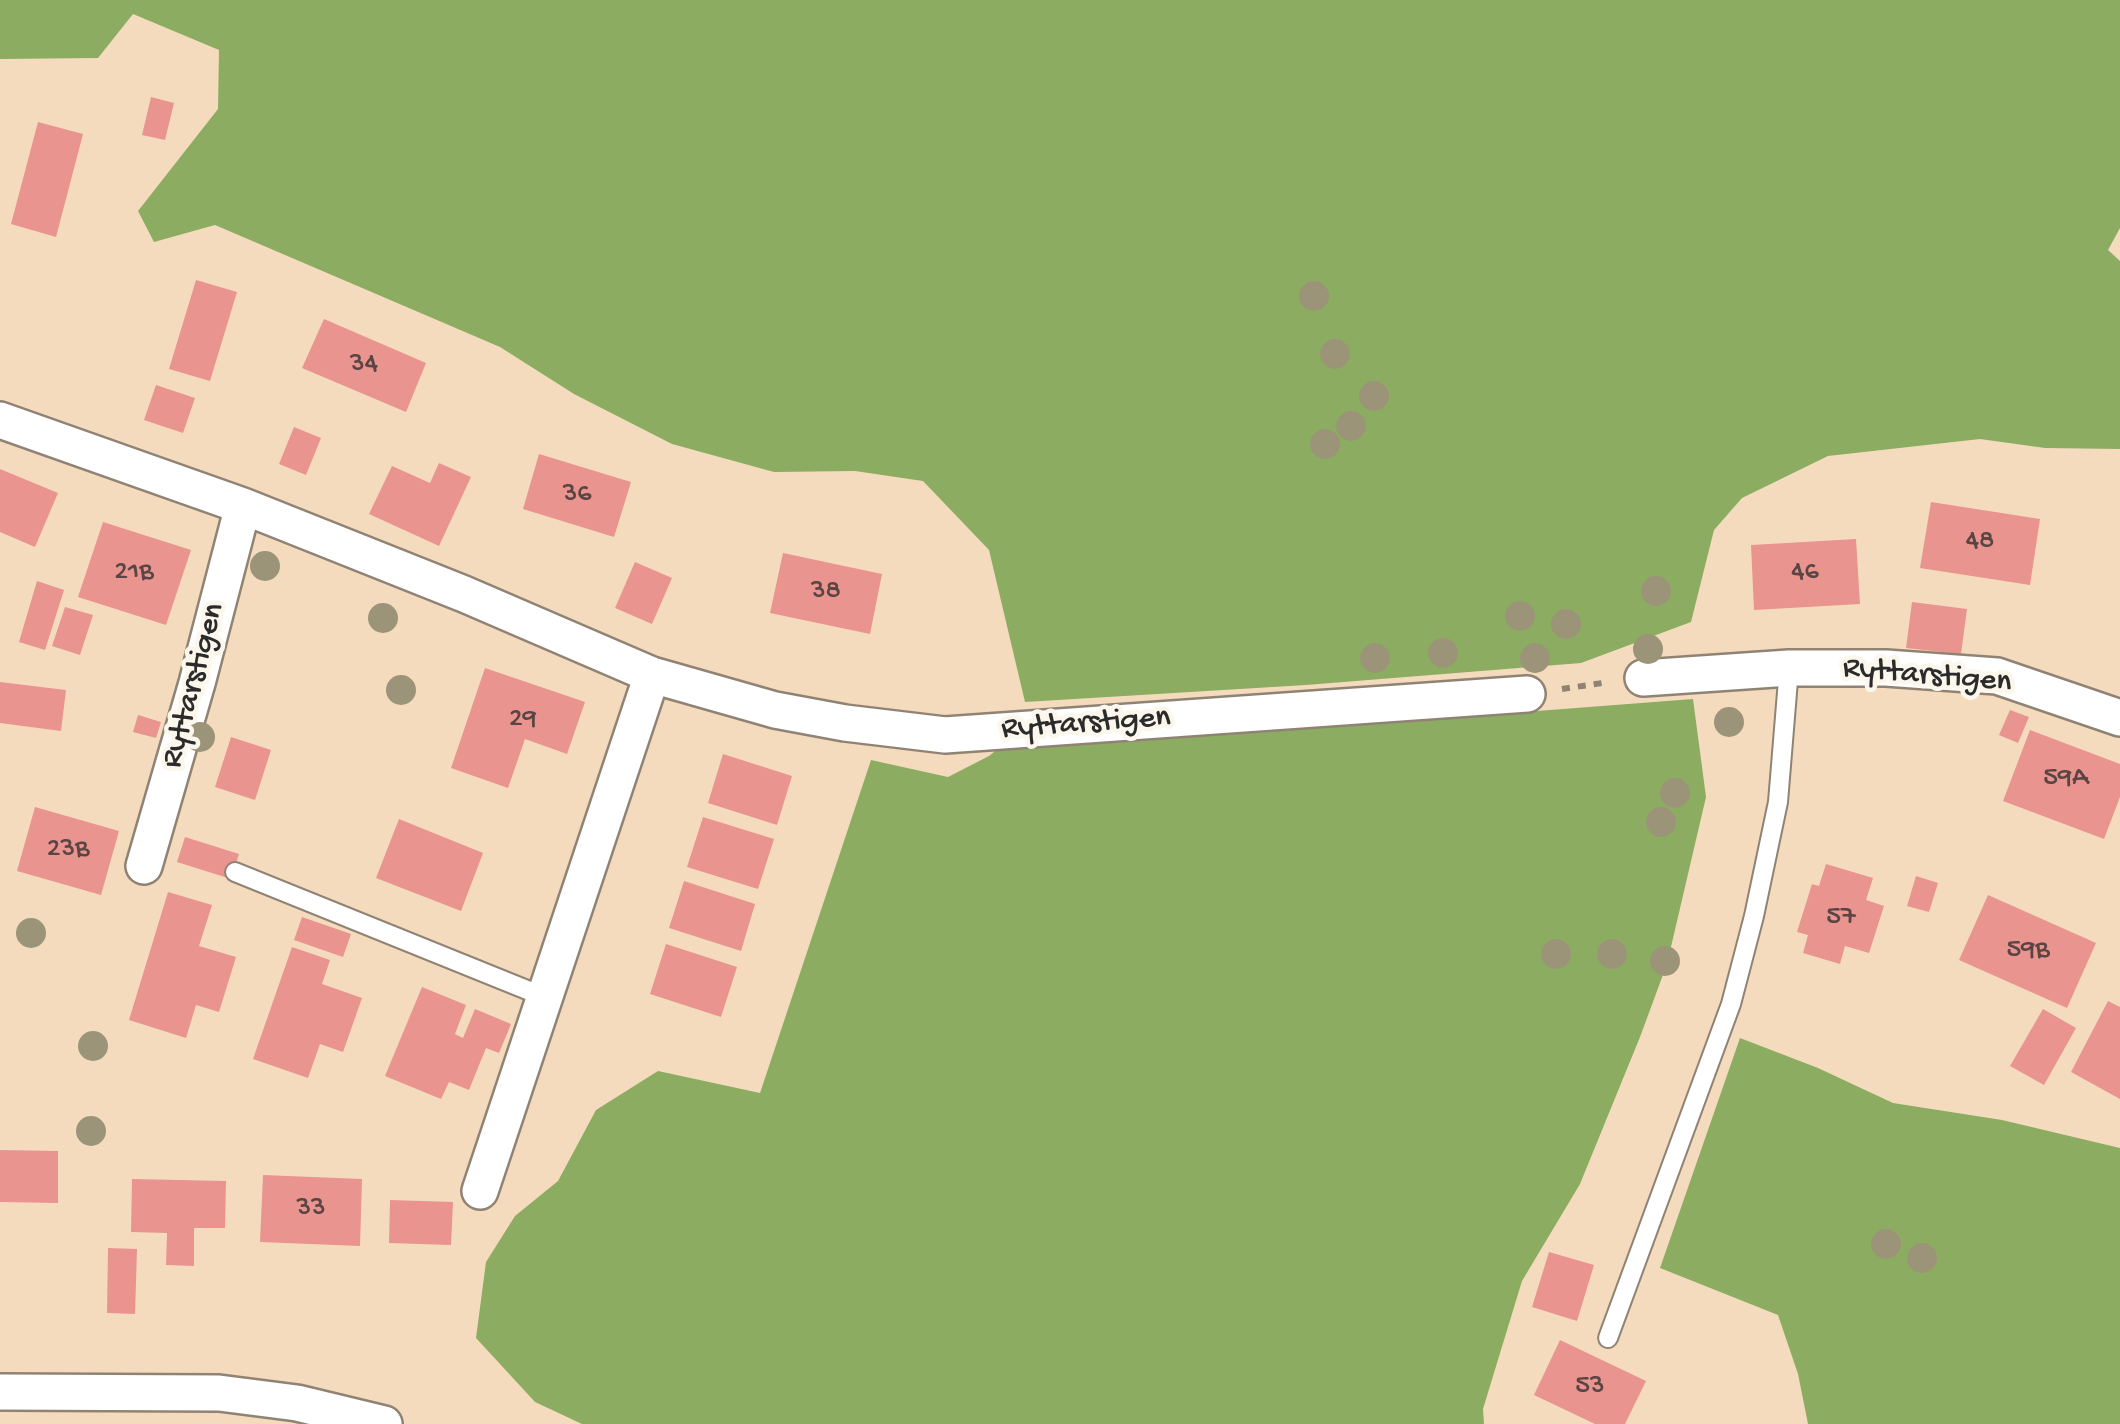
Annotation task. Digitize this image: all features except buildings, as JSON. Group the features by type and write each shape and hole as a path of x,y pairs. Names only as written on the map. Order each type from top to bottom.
{"street":[{"name":"Ryttarstigen","path":"0,420 243,506 476,599 652,676 775,710 844,723 944,735 1526,694"},
{"name":"Ryttarstigen","path":"144,866 243,506"},
{"name":"Ryttarstigen","path":"1643,678 1789,668 1886,668 1998,676 2120,718"},
{"path":"480,1192 652,676"},
{"path":"0,1392 219,1393 296,1414 384,1424"}],"lane":[{"path":"1608,1338 1731,1004 1778,802 1789,668"},
{"path":"235,872 547,998"}],"path":[{"path":"1526,694 1643,678"}],"green space":[{"path":"0,0 2120,0 2120,228 2108,250 2120,261 2120,449 2045,448 1980,439 1828,456 1742,498 1714,530 1691,622 1581,663 1025,702 989,550 923,481 855,471 774,472 672,444 574,394 500,347 215,225 154,242 138,211 218,109 219,50 133,14 98,58 0,59"},
{"path":"1693,699 1706,797 1667,964 1580,1184 1522,1281 1483,1409 1484,1424 582,1424 535,1402 476,1338 486,1262 515,1216 558,1181 596,1110 658,1071 760,1093 871,760 948,777 1005,743 1238,734"},
{"path":"1740,1038 1893,1103 2002,1120 2120,1148 2120,1424 1808,1424 1798,1374 1778,1315 1660,1268"}]}
